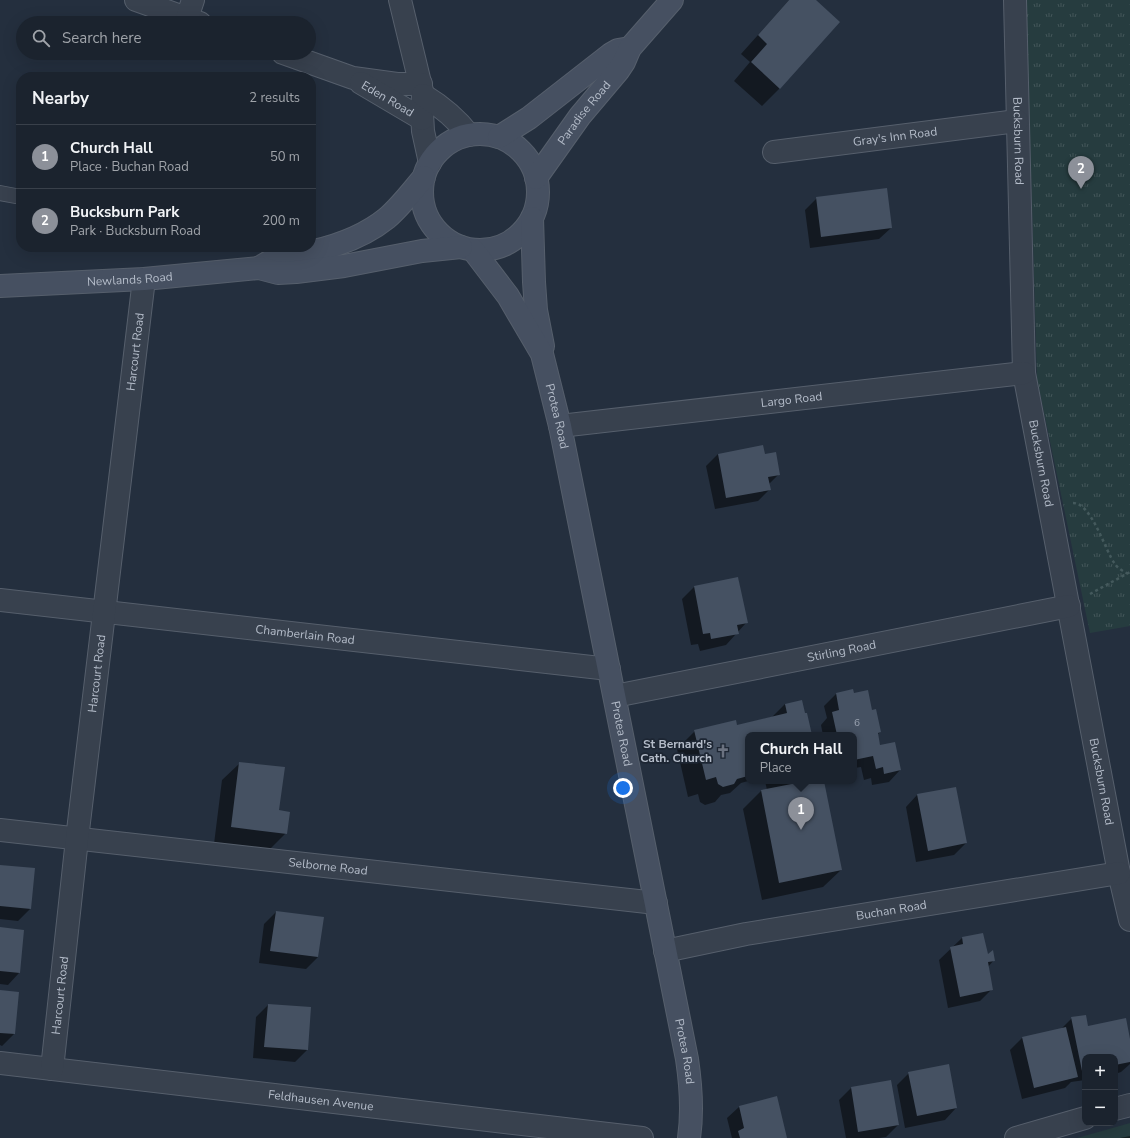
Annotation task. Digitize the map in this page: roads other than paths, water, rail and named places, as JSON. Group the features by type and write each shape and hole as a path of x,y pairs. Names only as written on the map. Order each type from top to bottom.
{"main road":[{"name":"Paradise Road","path":"536,178 580,116 624,62 630,48 672,0"},
{"name":"Paradise Road","path":"499,137 529,118 611,54 618,50 630,48"},
{"path":"484,134 499,137 516,146 523,152 533,168 536,178 538,200 532,218 523,231 509,242 497,248 467,248 452,243 437,231 427,214 423,196 427,170 440,150 456,140 470,135 484,134"},
{"name":"Newlands Road","path":"316,250 346,242 366,232 392,213 427,170"},
{"name":"Protea Road","path":"532,218 536,310 543,347 542,354"},
{"name":"Newlands Road","path":"0,286 144,279 259,268 278,273 296,272 344,266 422,251 467,248"},
{"name":"Protea Road","path":"467,248 508,296 542,354 560,426 690,1076 692,1109 689,1138"},
{"name":"Newlands Road","path":"259,268 277,257 308,252"}],"street":[{"path":"136,0 193,14"},
{"path":"400,0 422,89 422,120 427,170"},
{"name":"Bucksburn Road","path":"1015,0 1024,373 1130,920"},
{"name":"Eden Road","path":"303,60 353,78 422,120"},
{"name":"Eden Road","path":"353,78 422,89"},
{"path":"422,89 457,120 470,135"},
{"name":"Gray's Inn Road","path":"774,152 1017,121"},
{"name":"Harcourt Road","path":"52,1069 77,839 144,279"},
{"name":"Largo Road","path":"560,426 1024,373"},
{"name":"Chamberlain Road","path":"0,600 609,669"},
{"name":"Stirling Road","path":"615,696 1069,606"},
{"name":"Selborne Road","path":"0,830 656,903"},
{"name":"Buchan Road","path":"665,951 746,934 1120,873"},
{"name":"Feldhausen Avenue","path":"0,1063 642,1138"},
{"path":"1016,1138 1082,1119"}],"lane":[{"path":"0,193 16,196"}],"place":[{"name":"Bucksburn Park","path":"1081,189"},
{"name":"St Bernard's Cath. Church","path":"723,751"},
{"name":"Church Hall","path":"801,830"}]}
